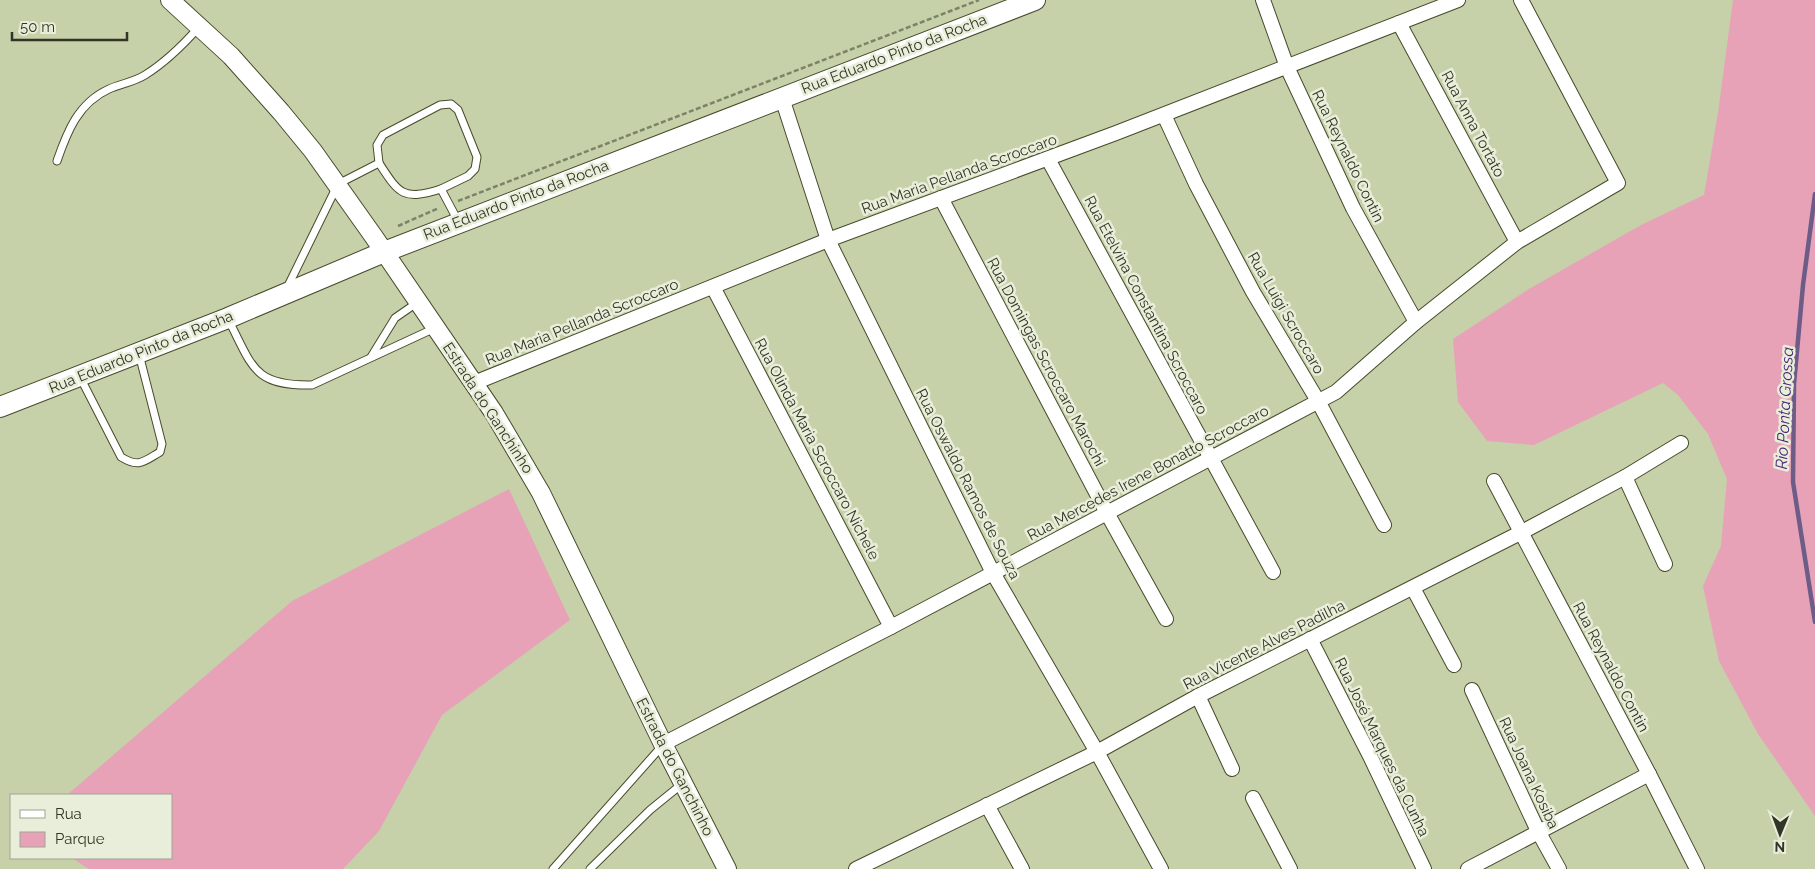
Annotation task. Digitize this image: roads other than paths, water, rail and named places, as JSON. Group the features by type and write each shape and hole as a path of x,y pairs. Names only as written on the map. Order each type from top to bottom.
{"main road":[{"name":"Rua Eduardo Pinto da Rocha","path":"0,407 139,354 384,252 1035,0"}],"street":[{"name":"Estrada do Ganchinho","path":"170,0 231,56 282,112 338,184 509,436 541,493 663,744 727,869"},
{"name":"Rua Reynaldo Contin","path":"1263,0 1287,67 1353,208 1416,322"},
{"name":"Rua Maria Pellanda Scroccaro","path":"474,384 828,240 1048,159 1458,0"},
{"name":"Rua Mercedes Irene Bonatto Scroccaro","path":"663,744 891,627 1336,392 1416,322 1517,242 1618,183 1521,0"},
{"name":"Rua Anna Tortato","path":"1399,23 1517,242"},
{"name":"Rua Oswaldo Ramos de Souza","path":"782,98 828,240 993,573 1097,752 1161,869"},
{"name":"Rua Luigi Scroccaro","path":"1164,114 1196,184 1253,292 1318,401 1384,526"},
{"name":"Rua Etelvina Constantina Scroccaro","path":"1048,159 1273,572"},
{"name":"Rua Domingas Scroccaro Marochi","path":"941,198 1107,513 1166,619"},
{"name":"Rua Olinda Maria Scroccaro Nichele","path":"713,287 891,627"},
{"name":"Rua Vicente Alves Padilha","path":"856,869 1097,752 1198,696 1522,532 1625,477 1681,443"},
{"path":"1625,477 1665,564"},
{"name":"Rua Reynaldo Contin","path":"1494,481 1650,774 1697,869"},
{"path":"1413,588 1454,664"},
{"name":"Rua José Marques da Cunha","path":"1310,639 1370,756 1424,869"},
{"name":"Rua Joana Kosiba","path":"1472,690 1538,831 1559,869"},
{"path":"1198,696 1232,769"},
{"path":"1468,869 1650,774"},
{"path":"1253,798 1290,869"},
{"path":"987,805 1022,869"}],"lane":[{"path":"57,161 68,129 76,116 91,100 107,89 144,76 181,47 200,26"},
{"path":"451,104 458,110 478,157 475,169 468,176 441,189 421,196 407,194 395,188 379,163 377,146 383,135 440,105 451,104"},
{"path":"284,295 338,184 379,163"},
{"path":"441,189 459,223"},
{"path":"371,357 398,315 418,302"},
{"path":"228,318 252,366 269,380 294,386 312,385 436,328"},
{"path":"80,377 121,457 132,463 142,462 160,452 162,444 139,354"},
{"path":"553,869 663,744"},
{"path":"590,869 650,810 683,784"}],"waterway":[{"name":"Rio Ponta Grossa","path":"1815,194 1803,285 1794,384 1793,482 1815,622"}]}
